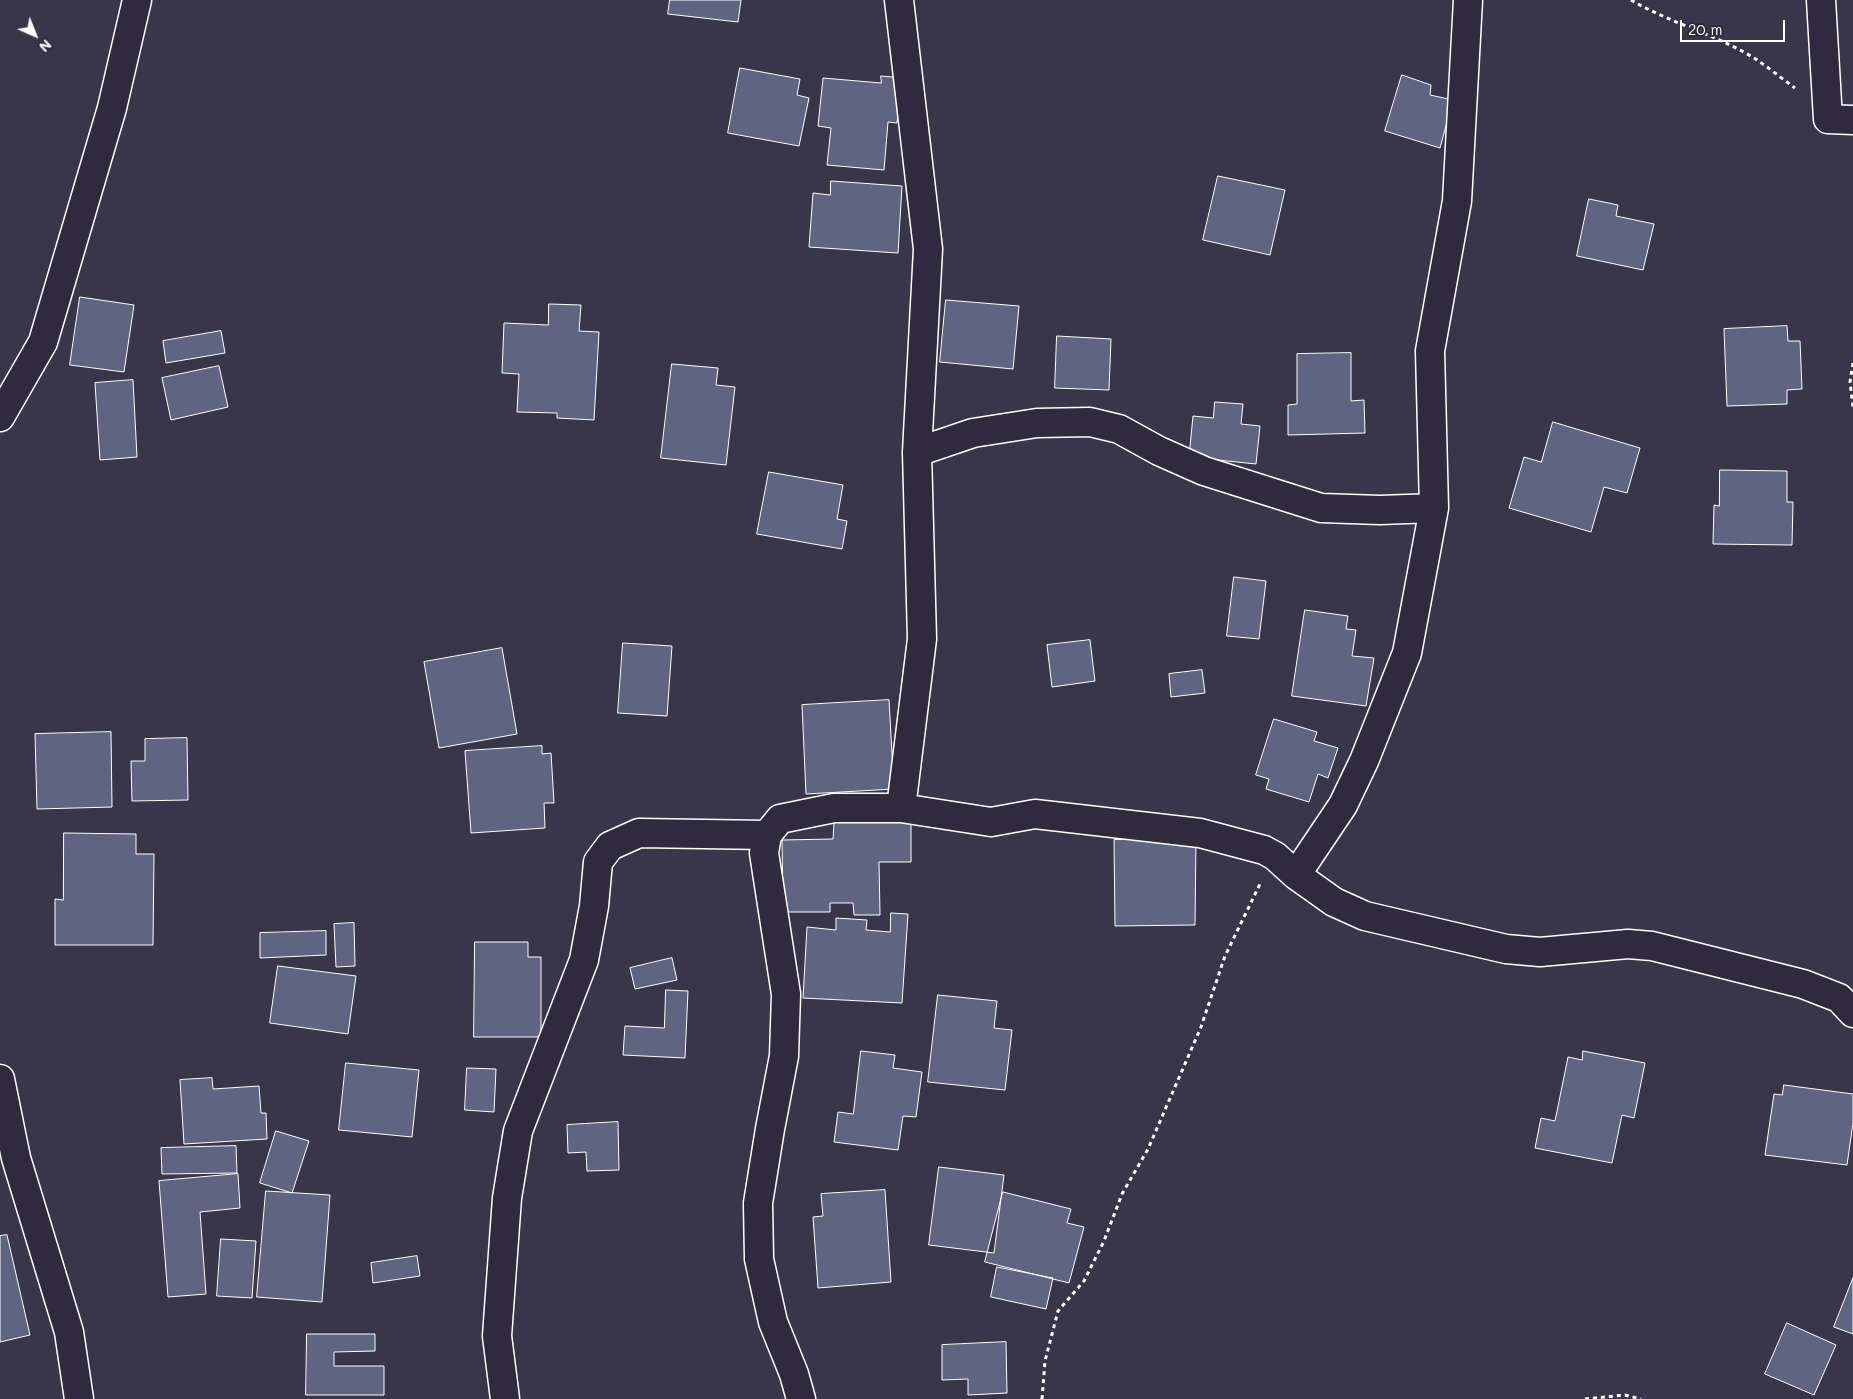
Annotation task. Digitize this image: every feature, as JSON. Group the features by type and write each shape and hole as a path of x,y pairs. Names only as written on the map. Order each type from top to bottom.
{"street":[{"path":"0,417 43,342 112,108 137,0"},
{"path":"898,0 928,249 917,452 922,639 901,808"},
{"path":"1296,875 1343,805 1364,761 1407,653 1434,508 1430,351 1457,201 1468,0"},
{"path":"1821,0 1840,120"},
{"path":"917,452 973,433 1037,423 1090,422 1119,429 1159,451 1204,471 1321,508 1380,510 1434,508"},
{"path":"801,1399 794,1374 773,1322 759,1259 758,1202 784,1056 786,994 764,853 766,835 780,819 834,808 901,808 991,822 1035,814 1200,833 1264,850 1275,856 1296,875 1334,902 1365,916 1506,949 1540,952 1628,944 1652,946 1803,984 1839,998 1853,1013"},
{"path":"505,1399 497,1336 507,1198 518,1131 584,960 594,906 598,862 610,846 639,833 766,835"},
{"path":"0,1079 16,1158 69,1332 79,1399"}],"path":[{"path":"1631,0 1647,10 1700,32 1754,58 1840,120"},
{"path":"1853,363 1850,382 1853,407"},
{"path":"1042,1399 1045,1361 1058,1311 1084,1281 1104,1241 1122,1194 1152,1141 1201,1027 1225,956 1275,856"},
{"path":"1585,1399 1624,1395 1641,1399"}],"building":[{"path":"670,0 741,0 738,22 668,14"},
{"path":"740,68 800,79 797,95 809,98 799,146 728,133"},
{"path":"1402,75 1431,85 1430,95 1453,100 1440,148 1385,131"},
{"path":"881,76 902,78 897,123 888,122 884,170 827,165 831,128 818,126 823,78 881,83"},
{"path":"1218,176 1285,190 1270,255 1203,240"},
{"path":"831,181 902,186 898,253 809,247 813,193 830,195"},
{"path":"1589,199 1618,205 1616,216 1654,224 1643,270 1577,256"},
{"path":"80,297 134,305 124,372 70,365"},
{"path":"946,300 1019,306 1013,369 940,362"},
{"path":"549,304 581,305 579,331 599,332 594,420 557,418 557,413 517,412 519,374 502,373 504,323 548,325"},
{"path":"1787,326 1788,341 1800,341 1802,389 1787,390 1787,404 1727,406 1724,329"},
{"path":"221,331 225,353 166,363 163,341"},
{"path":"1057,336 1111,339 1109,390 1055,388"},
{"path":"1351,353 1351,401 1364,400 1365,433 1288,435 1288,405 1297,404 1297,354"},
{"path":"672,364 718,368 716,385 735,387 726,465 661,458"},
{"path":"219,366 228,407 171,420 162,378"},
{"path":"133,380 137,457 100,460 95,383"},
{"path":"1215,402 1243,404 1241,424 1260,426 1256,464 1189,457 1193,416 1213,418"},
{"path":"1553,422 1640,448 1627,493 1604,487 1591,532 1509,508 1524,457 1541,462"},
{"path":"1720,470 1787,471 1787,502 1793,502 1792,545 1713,544 1714,505 1719,506"},
{"path":"769,472 843,485 837,519 847,521 842,549 757,534"},
{"path":"1234,577 1266,581 1259,639 1227,636"},
{"path":"1305,610 1348,616 1346,629 1356,630 1352,656 1374,658 1366,706 1292,696"},
{"path":"1090,640 1095,681 1052,687 1047,645"},
{"path":"623,643 672,646 667,716 618,713"},
{"path":"502,648 517,734 439,748 424,662"},
{"path":"1202,670 1205,693 1171,697 1169,674"},
{"path":"889,700 894,789 806,794 802,705"},
{"path":"1274,719 1317,732 1314,741 1338,748 1328,778 1318,774 1309,802 1266,789 1269,779 1256,775"},
{"path":"111,732 112,807 37,809 35,734"},
{"path":"187,738 188,800 132,801 131,761 145,761 145,739"},
{"path":"542,746 542,754 551,753 554,803 544,803 545,828 471,833 465,751"},
{"path":"911,822 911,862 879,862 880,915 854,915 853,903 830,903 830,912 783,912 782,840 833,839 834,823"},
{"path":"64,833 136,834 136,854 154,854 153,945 55,945 55,899 63,900"},
{"path":"1196,838 1195,925 1115,926 1114,840"},
{"path":"891,913 908,914 902,1003 803,998 807,927 836,930 836,918 867,920 866,930 890,932"},
{"path":"354,923 355,966 336,967 334,924"},
{"path":"326,931 326,955 260,958 260,933"},
{"path":"475,942 528,942 528,957 541,957 541,1037 474,1037"},
{"path":"672,958 677,980 635,989 630,968"},
{"path":"278,966 356,976 348,1034 270,1023"},
{"path":"666,990 688,991 685,1058 623,1055 625,1026 664,1028"},
{"path":"938,995 997,1001 994,1028 1012,1030 1005,1090 928,1082"},
{"path":"861,1051 895,1055 893,1068 922,1072 916,1117 903,1116 898,1150 834,1142 838,1112 853,1114"},
{"path":"1583,1051 1645,1063 1634,1118 1622,1115 1612,1163 1535,1148 1541,1118 1555,1121 1568,1057 1582,1060"},
{"path":"346,1063 419,1070 412,1137 339,1130"},
{"path":"467,1068 496,1069 494,1112 465,1110"},
{"path":"212,1078 213,1089 259,1086 261,1113 266,1113 267,1139 184,1144 180,1080"},
{"path":"1784,1085 1853,1094 1853,1123 1847,1165 1765,1155 1774,1094 1782,1095"},
{"path":"618,1122 619,1170 587,1171 586,1152 568,1153 567,1125"},
{"path":"276,1131 309,1141 292,1193 260,1183"},
{"path":"236,1146 237,1173 162,1174 161,1148"},
{"path":"939,1167 1004,1175 994,1253 929,1245"},
{"path":"238,1174 240,1208 200,1212 206,1294 168,1297 159,1181"},
{"path":"885,1190 891,1282 818,1288 813,1217 823,1216 821,1194"},
{"path":"266,1191 330,1195 322,1302 257,1297"},
{"path":"1003,1192 1071,1209 1067,1223 1084,1227 1069,1283 985,1262"},
{"path":"7,1235 30,1335 0,1342 0,1236"},
{"path":"221,1239 256,1241 252,1298 217,1296"},
{"path":"417,1256 420,1276 373,1283 371,1263"},
{"path":"997,1267 1053,1278 1046,1309 991,1297"},
{"path":"1853,1278 1853,1334 1834,1327"},
{"path":"1787,1323 1836,1345 1814,1395 1765,1374"},
{"path":"307,1334 375,1334 375,1351 334,1352 334,1366 384,1366 384,1395 306,1395"},
{"path":"1006,1342 1007,1393 968,1395 968,1379 942,1380 942,1345"}]}
